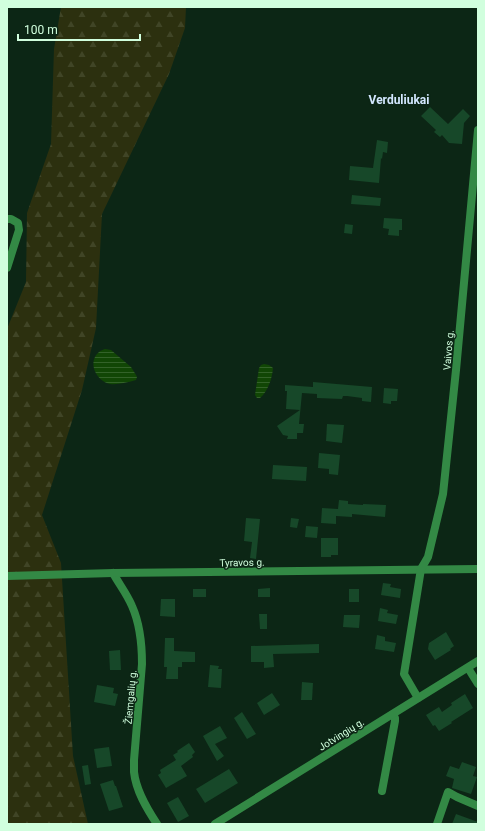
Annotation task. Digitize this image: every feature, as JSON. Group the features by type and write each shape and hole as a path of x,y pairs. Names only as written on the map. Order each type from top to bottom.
{"street":[{"name":"Vaivos g.","path":"418,698 404,674 421,569 428,557 442,494 456,370 478,130"},
{"path":"7,219 11,219 18,223 19,230 7,268"},
{"name":"Tyravos g.","path":"7,576 113,573 421,569 478,570"},
{"name":"Žiemgalių g.","path":"113,573 132,605 140,633 142,664 134,773 142,798 157,824"},
{"name":"Jotvingių g.","path":"216,824 478,662"},
{"path":"468,668 478,684"},
{"path":"382,791 395,721 392,714"},
{"path":"437,824 448,792 478,806"}],"green space":[{"path":"61,7 186,7 185,28 169,74 102,214 96,328 82,390 42,515 61,563 73,756 88,824 7,824 7,329 26,282 27,213 51,144 54,49"}],"shaded area":[{"path":"101,350 111,350 131,367 137,377 136,380 110,384 105,382 97,375 94,366 95,356"},
{"path":"264,364 273,368 272,376 265,392 260,398 257,398 255,395 259,368"}],"building":[{"path":"430,107 448,124 463,109 470,116 464,123 462,144 449,143 442,135 440,137 434,132 436,130 421,116"},
{"path":"377,140 388,142 387,153 383,152 382,159 381,158 379,183 349,180 350,166 373,168"},
{"path":"352,195 381,198 380,206 351,204"},
{"path":"384,218 402,219 402,230 399,230 399,236 388,235 389,229 383,228"},
{"path":"345,224 353,225 352,234 344,233"},
{"path":"313,382 372,387 371,402 362,401 362,398 347,396 343,396 342,399 317,398 317,394 302,393 299,424 304,424 303,433 297,433 297,439 287,439 288,436 283,435 277,426 300,410 286,409 287,391 285,391 285,385 313,387"},
{"path":"384,388 398,389 397,401 391,401 391,404 383,403"},
{"path":"327,424 344,425 342,443 326,441"},
{"path":"319,453 340,455 338,475 329,474 329,469 318,468"},
{"path":"273,465 307,467 306,481 272,479"},
{"path":"339,500 348,501 348,504 386,505 385,517 352,514 352,517 336,516 336,524 321,523 322,508 338,509"},
{"path":"246,518 260,519 256,559 250,558 252,542 244,541"},
{"path":"291,518 299,519 297,528 290,527"},
{"path":"306,526 318,527 317,538 305,537"},
{"path":"321,538 338,538 338,555 321,557"},
{"path":"383,583 391,584 390,587 401,589 400,598 381,595"},
{"path":"270,588 270,597 258,597 258,589"},
{"path":"193,589 206,589 206,597 193,597"},
{"path":"349,589 359,589 359,602 349,602"},
{"path":"161,599 175,599 175,617 160,616"},
{"path":"380,608 388,610 387,613 398,615 396,624 378,621"},
{"path":"259,614 267,614 267,629 260,629"},
{"path":"344,615 360,615 359,628 343,627"},
{"path":"446,632 454,646 450,649 451,650 435,660 428,649 429,643"},
{"path":"377,635 385,637 385,641 396,643 394,652 375,649"},
{"path":"165,638 174,638 174,651 195,652 195,662 182,662 182,667 178,667 178,679 166,679 167,667 164,667"},
{"path":"319,644 319,653 273,654 274,667 264,668 264,662 251,662 251,646"},
{"path":"120,650 121,670 110,670 109,651"},
{"path":"210,665 219,666 218,669 222,669 221,688 208,687"},
{"path":"302,682 313,683 312,700 301,700"},
{"path":"97,685 114,688 113,693 118,694 115,706 94,702"},
{"path":"272,693 280,705 264,715 257,703"},
{"path":"465,694 473,708 439,731 435,725 433,726 426,715 439,707 442,712 452,705 451,703"},
{"path":"242,712 256,734 247,739 234,718"},
{"path":"220,726 227,738 215,744 224,756 217,761 203,736"},
{"path":"189,743 195,752 192,755 193,757 181,766 187,776 166,788 158,775 161,773 160,770 176,760 173,755"},
{"path":"109,747 112,766 97,768 94,749"},
{"path":"462,762 476,767 473,776 477,777 471,794 452,788 454,779 446,776 450,766 459,769"},
{"path":"88,765 91,784 85,785 82,766"},
{"path":"229,769 238,783 205,803 196,789"},
{"path":"113,780 123,807 109,811 100,784"},
{"path":"178,797 189,816 178,822 167,803"},
{"path":"456,814 478,822 478,824 452,824"}],"district":[{"name":"Verduliukai","path":"399,100"}]}
